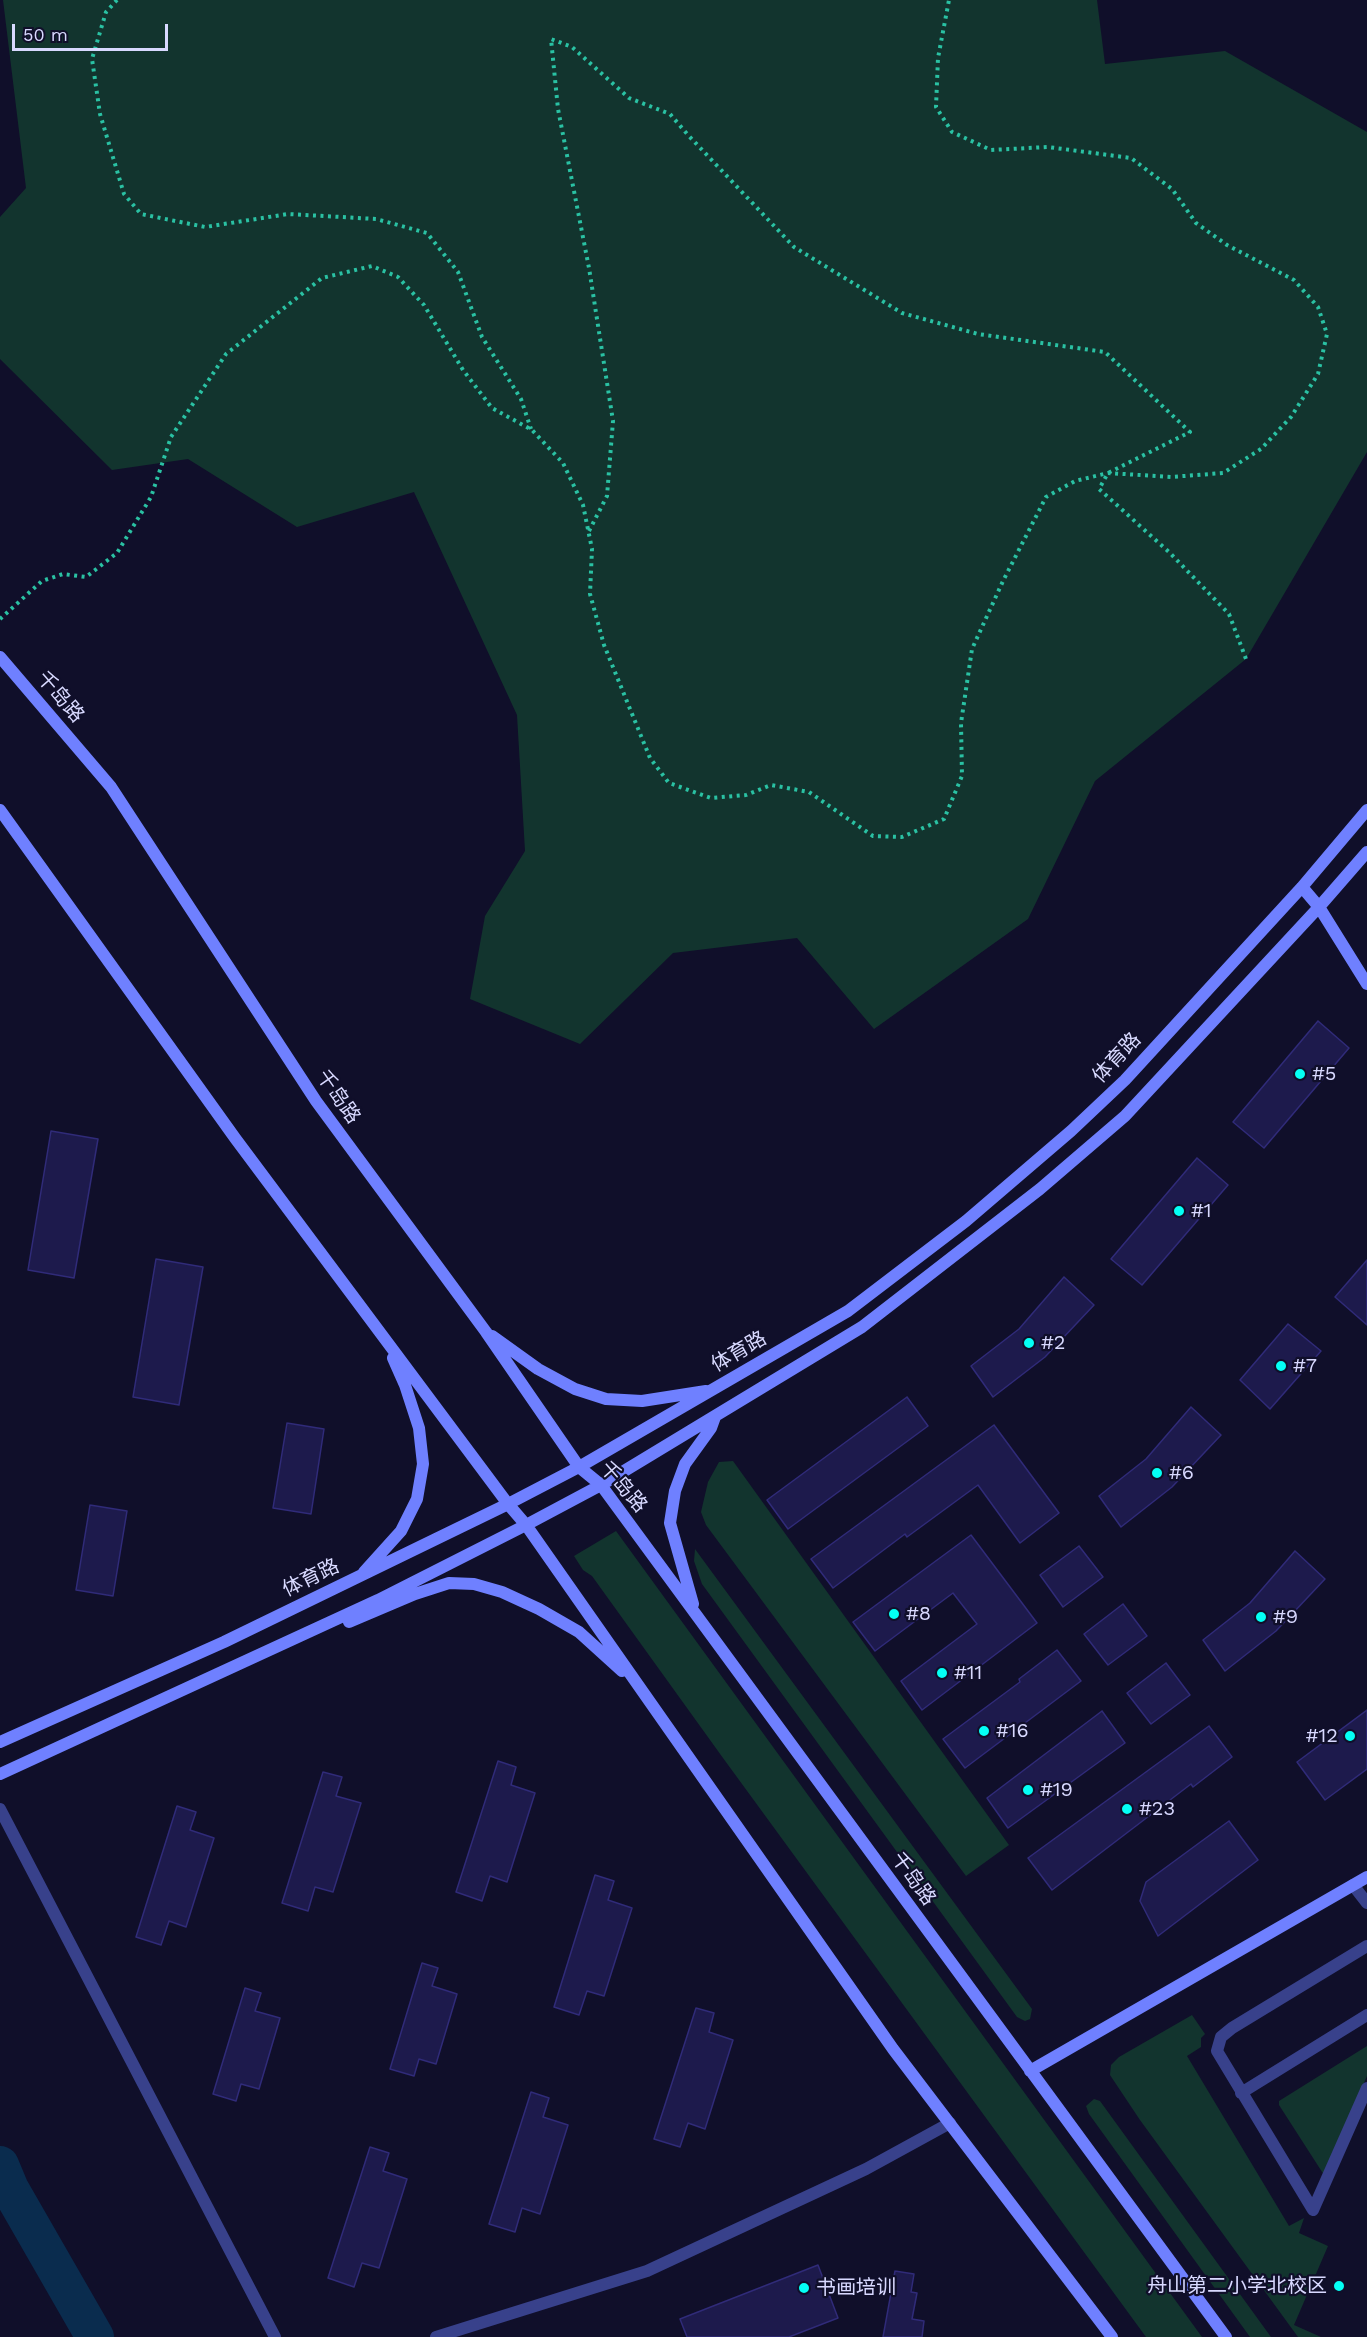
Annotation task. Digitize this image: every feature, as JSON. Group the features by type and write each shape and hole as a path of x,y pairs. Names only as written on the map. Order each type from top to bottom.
{"street":[{"name":"千岛路","path":"0,657 111,787 316,1101 486,1332 579,1467 602,1485 1226,2337"},
{"path":"0,810 235,1138 526,1525 893,2049 1112,2337"},
{"name":"体育路","path":"0,1742 224,1642 508,1504 579,1467 848,1311 1021,1175 1125,1080 1302,887 1367,810"},
{"path":"0,1774 378,1600 526,1525 602,1485 862,1327 1040,1189 1125,1116 1367,852"},
{"path":"1302,887 1319,907 1367,984"},
{"path":"486,1332 538,1369 575,1389 606,1399 642,1401 713,1390"},
{"path":"360,1576 401,1532 417,1499 423,1464 419,1428 405,1385 384,1338"},
{"path":"698,1616 684,1577 670,1523 675,1491 685,1464 711,1428 715,1416"},
{"path":"310,1631 336,1627 415,1594 449,1583 474,1584 502,1592 539,1609 579,1632 637,1683"},
{"path":"0,1809 275,2337"},
{"path":"1030,2072 1367,1877"},
{"path":"1353,1885 1367,1903"},
{"path":"1367,1946 1232,2028 1221,2037 1217,2051 1313,2210 1367,2088"},
{"path":"1241,2093 1367,2015"},
{"path":"436,2337 647,2271 866,2169 950,2123"}],"path":[{"path":"117,0 106,12 92,59 100,114 123,194 141,214 205,228 288,214 376,219 427,233 459,272 482,337 521,399 532,430"},
{"path":"949,0 938,58 936,106 952,132 991,150 1048,147 1131,158 1172,189 1196,223 1227,245 1293,280 1318,307 1327,333 1318,374 1291,417 1261,449 1223,473 1171,477 1108,473"},
{"path":"0,619 42,581 63,574 86,577 117,553 151,497 171,437 226,354 322,278 372,266 398,277 424,305 463,370 492,408 532,430 563,463 583,505 588,532 592,549 590,594 604,645 650,758 669,783 711,798 746,795 771,785 809,792 873,836 902,837 944,819 962,776 961,723 972,649 1003,581 1046,497 1075,481 1108,473 1190,432 1105,352 978,333 902,313 794,247 670,114 629,98 572,47 551,39 558,109 589,268 613,421 607,496 588,532"},
{"path":"1108,473 1099,489 1168,552 1229,614 1246,659"}],"green space":[{"path":"3,0 1097,0 1105,64 1225,51 1367,132 1367,452 1246,659 1095,781 1028,919 874,1029 797,938 673,953 580,1044 470,999 485,916 525,851 517,715 414,492 297,527 188,459 112,470 0,359 0,217 26,188"},
{"path":"733,1461 1009,1845 966,1876 706,1525 701,1512 708,1482 719,1462"},
{"path":"616,1531 1202,2337 1146,2337 592,1576 583,1570 574,1556"},
{"path":"695,1549 1032,2009 1030,2019 1025,2021 1017,2017 702,1584 694,1561"},
{"path":"1192,2015 1205,2034 1201,2038 1201,2047 1187,2056 1289,2226 1304,2218 1299,2233 1328,2246 1294,2325 1321,2337 1298,2337 1140,2120 1110,2075 1111,2065 1119,2057"},
{"path":"1367,2046 1367,2076 1324,2175 1279,2105 1279,2101"},
{"path":"1094,2099 1100,2101 1271,2337 1250,2337 1089,2114 1086,2106"}],"building":[{"name":"#5","path":"1318,1021 1349,1048 1264,1148 1233,1122"},
{"path":"51,1131 98,1139 74,1278 28,1270"},
{"name":"#1","path":"1197,1158 1228,1185 1142,1285 1111,1259"},
{"path":"156,1259 203,1267 179,1405 133,1397"},
{"path":"1367,1260 1367,1325 1335,1297"},
{"name":"#2","path":"1064,1277 1094,1305 1045,1357 993,1397 971,1366 1019,1329"},
{"name":"#7","path":"1288,1324 1321,1351 1270,1409 1240,1380"},
{"path":"907,1397 928,1426 788,1529 767,1500"},
{"name":"#6","path":"1191,1407 1221,1435 1172,1487 1121,1527 1099,1496 1146,1459"},
{"path":"287,1423 324,1429 311,1514 273,1508"},
{"path":"994,1425 1059,1513 1020,1543 978,1485 907,1537 905,1534 833,1588 811,1559"},
{"path":"90,1505 127,1511 113,1596 76,1590"},
{"path":"971,1535 1037,1623 922,1710 901,1681 977,1624 953,1593 875,1651 853,1622"},
{"path":"1079,1546 1103,1577 1063,1607 1040,1575"},
{"name":"#9","path":"1295,1551 1325,1579 1276,1631 1225,1671 1203,1640 1250,1603"},
{"path":"1123,1604 1147,1636 1108,1665 1084,1634"},
{"path":"1057,1650 1081,1681 965,1768 943,1739 1020,1682 1019,1679"},
{"path":"1166,1663 1190,1695 1151,1724 1127,1693"},
{"name":"#12","path":"1367,1710 1367,1769 1325,1800 1297,1762"},
{"path":"1102,1711 1125,1743 1008,1828 987,1798"},
{"path":"1209,1726 1232,1757 1193,1787 1191,1784 1052,1890 1028,1858"},
{"path":"498,1761 516,1767 511,1785 535,1793 507,1882 490,1876 482,1901 456,1892"},
{"path":"323,1772 342,1777 336,1796 361,1803 333,1892 315,1887 308,1911 282,1903"},
{"path":"177,1806 196,1812 190,1830 214,1838 186,1927 169,1921 161,1945 136,1937"},
{"path":"1229,1821 1258,1860 1158,1936 1140,1901 1146,1882"},
{"path":"595,1875 614,1881 608,1900 632,1908 604,1996 587,1991 579,2015 554,2007"},
{"path":"422,1963 438,1968 432,1986 457,1994 436,2064 419,2059 414,2076 390,2069"},
{"path":"245,1988 261,1993 255,2011 280,2018 259,2089 241,2084 236,2101 213,2094"},
{"path":"696,2008 714,2013 709,2032 733,2040 705,2129 688,2123 680,2147 654,2139"},
{"path":"531,2092 549,2098 543,2117 568,2125 540,2214 522,2208 515,2232 489,2224"},
{"path":"370,2147 389,2153 383,2171 407,2179 379,2268 362,2263 354,2287 328,2278"},
{"path":"818,2265 838,2318 789,2337 687,2337 680,2319"},
{"path":"895,2271 914,2274 911,2292 917,2293 912,2319 924,2321 922,2337 883,2337"}],"waterway":[{"path":"0,2165 10,2189 95,2337"}],"place":[{"name":"#5","path":"1300,1074"},
{"name":"#1","path":"1179,1211"},
{"name":"#2","path":"1029,1343"},
{"name":"#7","path":"1281,1366"},
{"name":"#6","path":"1157,1473"},
{"name":"#8","path":"894,1614"},
{"name":"#9","path":"1261,1617"},
{"name":"#11","path":"942,1673"},
{"name":"#16","path":"984,1731"},
{"name":"#12","path":"1350,1736"},
{"name":"#19","path":"1028,1790"},
{"name":"#23","path":"1127,1809"},
{"name":"舟山第二小学北校区","path":"1339,2286"},
{"name":"书画培训","path":"804,2288"}]}
